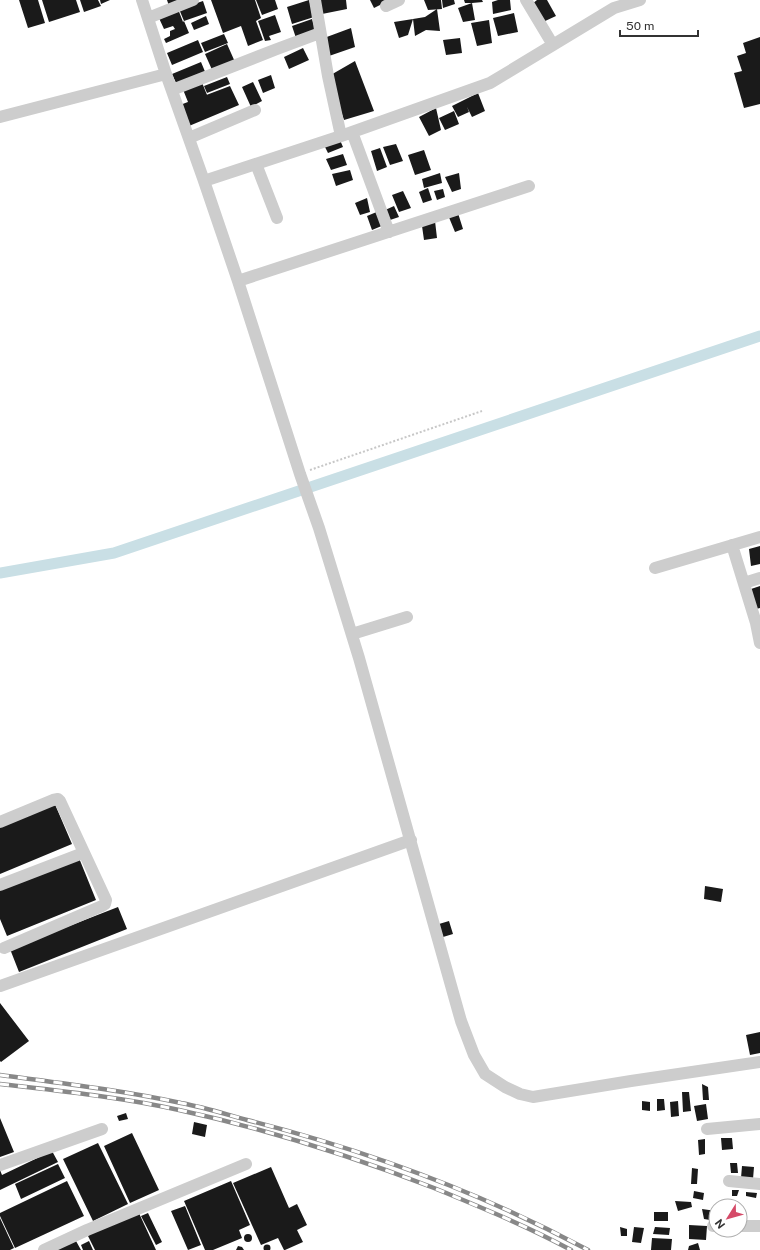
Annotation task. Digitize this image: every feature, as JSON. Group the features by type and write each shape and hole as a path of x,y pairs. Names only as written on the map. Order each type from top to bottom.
{"street":[{"path":"142,0 166,74 238,281 300,476 310,502 352,634 461,1021 474,1055 485,1074 496,1083 504,1087 520,1094 533,1097 760,1062"},
{"path":"148,18 193,0"},
{"path":"314,0 320,33 346,134 389,232"},
{"path":"386,6 399,0"},
{"path":"526,0 553,45"},
{"path":"204,181 346,134 490,83 614,8 640,0"},
{"path":"172,90 277,48 320,33"},
{"path":"0,117 166,74"},
{"path":"189,138 255,110"},
{"path":"256,164 277,218"},
{"path":"238,281 529,186"},
{"path":"655,568 760,537"},
{"path":"732,545 758,622 760,643"},
{"path":"744,582 760,578"},
{"path":"352,634 407,617"},
{"path":"0,822 58,799 106,900 104,904 4,948"},
{"path":"0,986 411,840"},
{"path":"0,885 83,853"},
{"path":"707,1129 760,1124"},
{"path":"0,1165 102,1129"},
{"path":"44,1250 87,1230 246,1164"},
{"path":"729,1181 760,1184"},
{"path":"748,1226 760,1226"}],"path":[{"path":"300,476 482,411"}],"building":[{"path":"19,0 38,0 45,23 28,28"},
{"path":"42,0 76,0 80,12 49,22"},
{"path":"80,0 98,0 101,6 84,12"},
{"path":"100,0 110,0 101,4"},
{"path":"167,0 187,0 169,6"},
{"path":"211,0 255,0 261,18 256,21 263,40 248,46 241,26 223,33"},
{"path":"256,0 275,0 278,9 262,15"},
{"path":"309,0 314,17 292,24 287,7"},
{"path":"320,0 346,0 347,9 322,14"},
{"path":"370,0 388,0 388,1 374,8"},
{"path":"424,0 441,0 442,9 428,10"},
{"path":"442,0 454,0 455,4 443,8"},
{"path":"464,0 482,0 483,2 465,3"},
{"path":"498,0 510,0 511,10 493,14 492,2"},
{"path":"537,0 547,0 556,16 543,22 532,4"},
{"path":"203,1 207,13 184,21 179,9"},
{"path":"472,3 475,20 463,22 458,8"},
{"path":"178,9 189,33 166,43 164,39 170,36 170,31 175,29 173,26 164,29 158,16"},
{"path":"437,9 440,31 426,30 415,36 413,19 425,17"},
{"path":"514,13 518,32 498,36 493,18"},
{"path":"275,15 281,32 269,36 271,40 265,41 258,21"},
{"path":"206,16 209,24 194,30 191,23"},
{"path":"312,19 316,31 296,38 292,26"},
{"path":"413,19 408,35 399,38 394,22"},
{"path":"489,20 492,43 477,46 471,23"},
{"path":"351,28 355,47 329,56 324,38"},
{"path":"224,34 228,43 205,52 201,43"},
{"path":"760,37 760,104 744,108 734,73 742,71 737,56 746,53 743,43"},
{"path":"460,38 462,53 446,55 443,40"},
{"path":"198,40 203,52 172,65 167,53"},
{"path":"227,44 235,62 213,72 205,54"},
{"path":"303,48 309,60 289,69 284,57"},
{"path":"355,61 374,111 344,120 329,76"},
{"path":"201,62 206,74 177,85 172,74"},
{"path":"271,75 275,88 263,93 258,80"},
{"path":"227,77 230,84 207,93 204,86"},
{"path":"201,80 207,95 188,102 182,87"},
{"path":"253,82 262,101 251,107 242,87"},
{"path":"230,86 239,105 189,126 180,105"},
{"path":"478,93 485,111 472,117 467,107 469,112 458,117 452,106"},
{"path":"436,108 441,130 429,136 419,117"},
{"path":"454,111 459,124 445,130 439,118"},
{"path":"340,140 343,147 328,153 324,145"},
{"path":"396,144 403,161 390,165 383,147"},
{"path":"380,148 387,167 377,171 371,151"},
{"path":"424,150 431,170 415,175 408,155"},
{"path":"343,154 347,165 331,170 326,159"},
{"path":"350,170 353,180 336,186 332,174"},
{"path":"440,173 442,183 424,188 422,179"},
{"path":"459,173 461,189 452,192 445,177"},
{"path":"428,188 432,200 423,203 419,192"},
{"path":"443,189 445,197 437,200 434,191"},
{"path":"403,191 411,208 399,212 392,195"},
{"path":"367,198 370,212 360,215 355,203"},
{"path":"394,206 399,217 390,220 383,211"},
{"path":"457,210 463,229 455,232 448,215"},
{"path":"379,211 384,225 372,230 367,216"},
{"path":"435,221 437,238 424,240 422,226"},
{"path":"760,546 760,564 751,566 749,549"},
{"path":"760,586 760,608 756,609 751,589"},
{"path":"54,802 72,844 0,874 0,825"},
{"path":"79,858 96,900 7,936 0,919 0,890"},
{"path":"705,886 723,889 721,902 704,899"},
{"path":"118,907 127,929 19,972 10,949"},
{"path":"449,921 453,934 443,937 439,924"},
{"path":"0,1003 29,1041 1,1062 0,1061"},
{"path":"760,1032 760,1053 750,1055 746,1035"},
{"path":"702,1084 708,1087 709,1100 703,1100"},
{"path":"682,1092 689,1092 691,1111 683,1112"},
{"path":"657,1099 664,1099 665,1110 657,1111"},
{"path":"642,1101 650,1102 650,1111 642,1110"},
{"path":"678,1101 679,1116 671,1117 670,1102"},
{"path":"706,1104 708,1119 697,1121 694,1106"},
{"path":"126,1113 128,1119 119,1121 117,1116"},
{"path":"0,1118 14,1152 0,1157"},
{"path":"194,1122 207,1125 205,1137 192,1134"},
{"path":"132,1133 159,1190 130,1203 104,1146"},
{"path":"721,1138 732,1138 733,1149 722,1150"},
{"path":"705,1139 705,1154 699,1155 698,1140"},
{"path":"98,1143 128,1204 93,1221 63,1159"},
{"path":"52,1151 58,1162 0,1190 0,1170 2,1175"},
{"path":"730,1163 737,1163 738,1173 731,1173"},
{"path":"58,1164 65,1178 21,1199 15,1184"},
{"path":"742,1166 754,1167 753,1179 741,1178"},
{"path":"271,1167 289,1208 297,1204 307,1225 297,1230 303,1242 285,1250 278,1238 261,1245 233,1183"},
{"path":"692,1168 698,1169 697,1184 691,1184"},
{"path":"67,1181 84,1216 15,1248 0,1213"},
{"path":"231,1181 250,1225 239,1230 242,1238 213,1250 205,1250 184,1201"},
{"path":"732,1190 739,1190 737,1196 732,1196"},
{"path":"694,1191 704,1193 703,1200 693,1198"},
{"path":"746,1192 757,1193 756,1198 746,1196"},
{"path":"675,1201 691,1202 692,1207 678,1211"},
{"path":"185,1206 201,1245 188,1250 171,1211"},
{"path":"702,1209 708,1210 708,1220 704,1219"},
{"path":"138,1211 156,1250 95,1250 87,1234"},
{"path":"654,1212 668,1212 668,1221 654,1221"},
{"path":"148,1213 162,1242 156,1245 141,1216"},
{"path":"0,1218 14,1248 10,1250 0,1250"},
{"path":"689,1225 707,1226 706,1240 689,1239"},
{"path":"620,1227 627,1229 627,1236 621,1236"},
{"path":"634,1227 644,1228 641,1243 632,1242"},
{"path":"655,1227 670,1228 669,1235 653,1234"},
{"path":"248,1234 251,1235 251,1241 248,1242 245,1241 244,1238 245,1235"},
{"path":"652,1238 672,1239 671,1250 651,1250"},
{"path":"76,1241 81,1250 56,1250"},
{"path":"89,1241 93,1250 83,1250 81,1245"},
{"path":"698,1243 700,1250 688,1250 689,1246"},
{"path":"267,1245 270,1248 267,1251 264,1248"},
{"path":"238,1246 242,1247 244,1250 236,1250"}],"waterway":[{"path":"0,573 114,553 760,336"}],"railway":[{"path":"0,1075 158,1098 214,1111 335,1145 421,1174 464,1191 506,1209 588,1250"},
{"path":"0,1084 157,1105 212,1117 308,1144 434,1188 520,1225 571,1250"}]}
